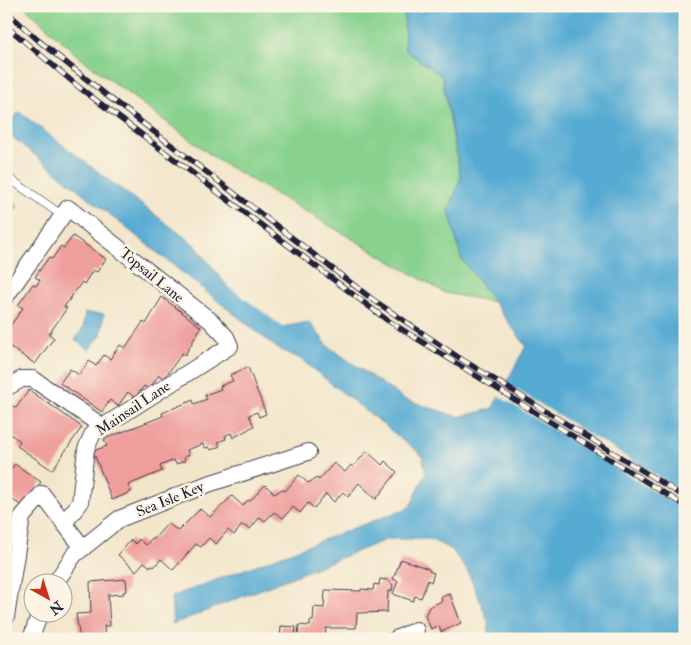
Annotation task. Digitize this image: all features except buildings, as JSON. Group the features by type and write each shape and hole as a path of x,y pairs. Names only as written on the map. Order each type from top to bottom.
{"street":[{"path":"6,296 66,212"},
{"name":"Topsail Lane","path":"66,212 212,321 230,346"},
{"name":"Mainsail Lane","path":"64,523 80,504 86,449 94,433 102,426 230,346"},
{"path":"6,388 22,379 33,379 102,426"},
{"name":"Sea Isle Key","path":"63,572 74,555 120,519 208,484 308,452"},
{"path":"6,617 22,517 42,494 83,548"},
{"path":"31,639 37,622"},
{"path":"396,639 416,630"}],"lane":[{"path":"6,176 66,212"}],"green space":[{"path":"24,6 437,6 423,13 405,50 442,76 461,178 449,210 461,258 494,302 445,293 219,161 79,57"},
{"path":"6,197 18,206 6,223"}],"water":[{"path":"437,6 685,6 685,639 489,639 488,621 468,572 452,550 430,539 388,539 173,624 171,597 410,507 426,473 422,455 299,358 277,348 6,132 6,126 19,112 195,245 231,291 276,328 309,322 329,347 404,399 458,417 492,409 526,346 461,258 449,210 461,178 442,76 405,50 404,11 423,13"},
{"path":"85,313 104,314 101,335 89,350 75,340 83,328"}],"pier":[{"path":"504,382 685,493 685,510 497,395"}],"waterway":[{"path":"227,288 285,331"}],"railway":[{"path":"6,11 39,41 110,98 372,299 458,357 685,497"},
{"path":"6,26 80,88 387,320 685,506"}]}
